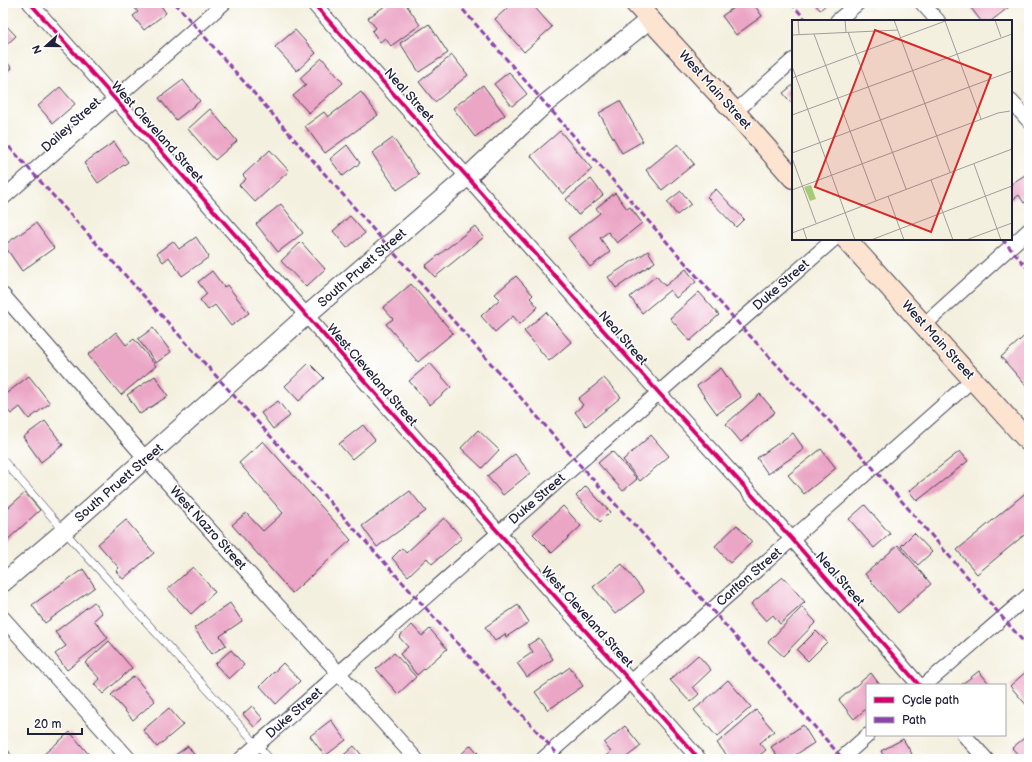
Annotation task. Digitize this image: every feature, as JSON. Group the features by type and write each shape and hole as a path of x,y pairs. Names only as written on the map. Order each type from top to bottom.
{"main road":[{"name":"West Main Street","path":"635,3 736,112 792,177"},
{"name":"West Main Street","path":"847,240 1029,442"}],"street":[{"name":"West Cleveland Street","path":"30,3 498,534 631,681 699,759"},
{"name":"Dailey Street","path":"3,198 224,3"},
{"name":"Neal Street","path":"313,3 659,393 792,539 918,684"},
{"path":"838,20 858,3"},
{"path":"922,3 937,20"},
{"name":"South Pruett Street","path":"3,583 146,459 306,315 468,176 545,104 650,19"},
{"path":"736,112 792,61"},
{"path":"1012,102 1029,121"},
{"path":"924,325 1029,230"},
{"name":"Duke Street","path":"241,759 833,240"},
{"name":"West Nazro Street","path":"3,295 146,459 416,759"},
{"name":"Carlton Street","path":"543,759 973,379"},
{"path":"927,684 1029,595"},
{"path":"3,618 129,759"},
{"path":"841,759 867,736"},
{"path":"965,736 986,759"}],"lane":[{"path":"3,460 64,531 270,759"}],"building":[{"path":"131,3 159,3 166,13 144,30 133,16 138,12"},
{"path":"389,3 405,3 420,25 391,46 385,38 380,42 372,31 376,28 368,18"},
{"path":"513,3 531,3 552,27 524,52 495,19"},
{"path":"740,3 753,3 762,16 736,35 722,16"},
{"path":"814,3 828,3 820,10"},
{"path":"978,3 1014,3 992,20 980,20 971,8"},
{"path":"3,22 16,36 3,48"},
{"path":"429,24 448,53 419,72 400,43"},
{"path":"295,30 316,53 297,71 275,47"},
{"path":"452,55 468,75 435,102 419,82"},
{"path":"3,58 12,68 3,76"},
{"path":"322,58 343,83 309,113 293,96 306,85 300,78"},
{"path":"509,72 527,94 512,106 494,84"},
{"path":"183,80 200,101 176,120 159,98"},
{"path":"483,85 505,115 475,137 453,108"},
{"path":"792,86 792,104 783,93"},
{"path":"60,87 75,104 53,123 38,106"},
{"path":"361,92 378,115 325,153 305,126 324,112 328,117"},
{"path":"620,101 643,141 622,153 599,113"},
{"path":"210,109 237,141 215,160 188,129"},
{"path":"560,131 592,169 563,194 531,156"},
{"path":"393,138 419,175 397,190 372,153"},
{"path":"114,142 128,162 98,183 84,163"},
{"path":"678,144 694,164 662,190 646,170"},
{"path":"347,145 360,163 343,176 330,159"},
{"path":"270,150 289,171 255,202 239,185 246,179 243,175"},
{"path":"1028,173 1029,200 1024,203 1019,195 1012,200 1012,183"},
{"path":"591,179 603,195 578,215 566,199"},
{"path":"716,189 744,219 736,227 707,197"},
{"path":"681,191 691,204 677,215 667,202"},
{"path":"615,193 627,209 630,207 642,223 617,243 608,232 600,238 610,252 590,267 568,238 600,213 596,208"},
{"path":"281,204 303,233 278,252 256,224"},
{"path":"350,216 365,233 347,248 333,231"},
{"path":"36,223 54,248 22,271 4,245"},
{"path":"475,226 484,237 435,277 425,266"},
{"path":"196,237 209,257 182,276 169,257 163,262 157,253 173,241 179,249"},
{"path":"301,242 325,269 306,287 281,261"},
{"path":"648,251 655,262 616,288 608,277"},
{"path":"686,269 696,282 676,298 670,290 642,313 630,297 656,276 665,286"},
{"path":"212,271 224,287 227,285 249,313 231,326 215,305 208,310 200,300 207,294 198,282"},
{"path":"516,276 533,295 530,298 538,307 520,324 513,316 495,332 481,316 500,299 495,294"},
{"path":"411,284 453,333 418,362 386,324 393,319 383,308"},
{"path":"699,292 719,315 690,341 670,318"},
{"path":"546,312 571,342 549,361 524,331"},
{"path":"153,328 171,352 156,363 138,339"},
{"path":"116,332 126,345 134,339 156,366 121,395 88,355"},
{"path":"1029,332 1029,389 1001,357"},
{"path":"309,363 324,378 299,401 285,386"},
{"path":"430,363 451,387 430,405 409,381"},
{"path":"721,368 741,397 717,414 697,386"},
{"path":"29,376 50,403 29,419 20,407 11,414 3,404 3,396"},
{"path":"155,376 168,396 140,414 127,395"},
{"path":"604,378 621,397 586,426 575,412 583,405 578,399"},
{"path":"760,394 775,412 741,442 726,424"},
{"path":"278,401 290,416 273,429 261,413"},
{"path":"45,421 63,445 41,462 23,437"},
{"path":"363,425 375,440 352,459 339,444"},
{"path":"478,430 499,450 482,468 461,448"},
{"path":"793,433 804,449 768,474 757,458"},
{"path":"651,435 669,456 640,481 623,460"},
{"path":"263,441 351,540 292,593 232,525 246,513 263,531 283,513 239,463"},
{"path":"821,449 836,468 804,494 788,475"},
{"path":"612,451 637,479 623,491 598,463"},
{"path":"960,451 968,461 917,501 909,491"},
{"path":"515,454 530,473 503,495 487,476"},
{"path":"586,486 610,512 600,522 576,496"},
{"path":"1029,490 1029,531 977,574 957,550"},
{"path":"410,491 426,511 377,547 362,526"},
{"path":"25,493 40,510 3,544 3,512"},
{"path":"865,505 890,534 874,548 849,519"},
{"path":"563,506 581,526 552,553 533,534"},
{"path":"444,518 462,538 432,564 427,558 408,576 392,558 402,548 406,553"},
{"path":"126,520 154,553 123,579 116,571 119,568 98,544"},
{"path":"737,525 752,542 730,563 715,546"},
{"path":"914,533 932,552 918,565 901,546"},
{"path":"898,545 931,584 898,613 865,574"},
{"path":"622,564 644,592 615,614 593,587"},
{"path":"193,567 215,592 191,614 168,589"},
{"path":"83,569 95,587 45,623 32,605"},
{"path":"783,577 805,602 780,624 773,615 766,621 751,604"},
{"path":"94,602 102,613 94,620 108,638 67,670 55,654 66,646 55,632"},
{"path":"230,603 242,621 220,636 226,645 212,654 194,628"},
{"path":"518,605 529,622 506,637 505,634 495,641 485,627"},
{"path":"802,607 816,622 783,656 768,642"},
{"path":"412,625 422,636 430,629 447,649 417,675 400,654 408,647 399,637"},
{"path":"816,631 827,642 808,661 797,650"},
{"path":"539,638 553,659 527,677 517,663 533,652 528,645"},
{"path":"109,641 132,668 103,694 94,684 100,679 85,663"},
{"path":"231,650 244,665 229,679 215,664"},
{"path":"394,653 416,677 398,694 376,669"},
{"path":"698,655 711,670 693,687 699,694 690,702 670,680"},
{"path":"283,663 300,681 276,704 260,686"},
{"path":"570,667 583,686 548,710 535,692"},
{"path":"1029,669 1029,708 1010,686"},
{"path":"979,671 989,684 962,684"},
{"path":"871,673 879,684 866,684 866,709 854,719 839,700"},
{"path":"134,676 155,701 133,720 111,695"},
{"path":"728,680 751,707 717,737 694,710"},
{"path":"252,706 263,719 254,727 243,714"},
{"path":"169,708 183,725 157,747 143,730"},
{"path":"756,710 774,731 760,743 766,750 755,759 730,759 717,743"},
{"path":"331,720 346,740 325,756 310,736"},
{"path":"803,725 814,743 789,759 779,759 771,747"},
{"path":"625,726 641,746 624,759 602,759 611,752 604,743"},
{"path":"70,732 91,757 89,759 48,759 44,754"},
{"path":"1029,734 1029,759 1022,759 1012,748"},
{"path":"903,739 912,754 904,759 885,759 881,751"},
{"path":"471,745 483,759 456,759"},
{"path":"188,746 197,759 170,759"},
{"path":"354,746 365,759 339,759"}],"marked path":[{"path":"175,3 578,463 712,610 843,759"},
{"path":"457,3 738,323 873,468 1029,648"},
{"path":"791,3 806,20"},
{"path":"3,140 562,759"},
{"path":"1003,240 1029,270"}],"cycle path":[{"path":"30,3 699,759"},
{"path":"313,3 659,393 792,539 918,684"}]}
